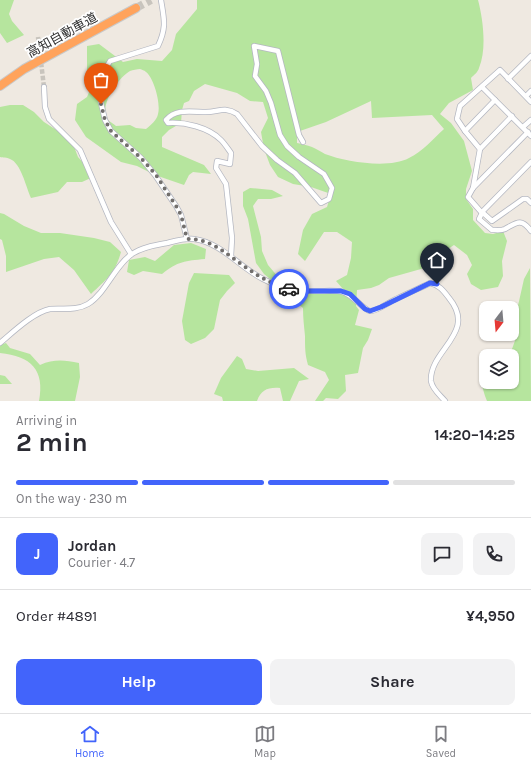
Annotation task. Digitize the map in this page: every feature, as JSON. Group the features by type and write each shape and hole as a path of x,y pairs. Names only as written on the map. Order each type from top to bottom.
{"highway":[{"name":"高知自動車道","path":"0,86 24,69 136,8"}],"street":[{"path":"160,0 165,22 164,35 158,46 110,61 102,75 101,104 105,120 111,131 141,158 156,175 176,206 181,215 187,239"},
{"path":"231,256 232,238 226,184 216,168 217,161 230,164 231,153 220,139 204,130 189,124 168,124 166,120 173,115 186,111 207,112 224,109 231,110 237,114 262,146 277,160 295,173 321,203 329,199 332,188 324,174 299,157 287,146 280,136 271,103 266,91 256,76 257,64 254,46 263,47 278,51 299,135 303,142"},
{"path":"508,79 531,56"},
{"path":"480,149 457,119 460,106 500,70 531,102"},
{"path":"44,87 45,107 49,119 80,150 112,222 131,254"},
{"path":"482,87 529,134 473,188 468,197 492,221 523,199 530,199"},
{"path":"526,96 531,91"},
{"path":"465,131 495,100"},
{"path":"473,188 480,149 512,116"},
{"path":"523,128 531,120"},
{"path":"531,162 482,212 479,219 492,230 504,230 515,223 521,223 528,226 531,230"},
{"path":"0,343 42,312 50,309 71,309 81,307 89,303 96,297 131,254 154,246 193,239 210,243 221,249 263,279 278,286 293,291 341,291 350,294 365,309 370,311 430,283 437,284 454,304 457,311 457,324 454,335 448,346 437,359 431,379 432,385 445,401"}],"green space":[{"path":"0,0 14,0 9,14 12,21 24,35 7,43 0,33"},
{"path":"197,0 478,0 483,25 484,43 478,69 471,78 473,90 449,103 440,114 451,123 464,141 472,171 466,189 466,199 473,209 473,220 485,233 493,234 503,231 507,241 502,261 503,276 498,287 481,290 471,284 467,274 472,265 467,255 454,245 438,260 421,269 389,278 379,285 371,288 357,290 356,306 359,310 355,325 372,329 363,348 358,373 345,375 346,391 338,399 326,398 323,401 315,401 329,380 325,372 308,365 305,351 303,308 279,292 275,283 264,274 256,263 248,219 243,206 243,192 250,188 272,190 283,196 271,199 258,199 253,206 261,237 262,251 268,265 286,284 310,291 328,288 338,294 343,289 336,281 347,275 351,258 352,242 337,232 324,232 305,261 298,254 303,230 312,214 327,207 331,194 311,187 293,184 278,177 270,165 264,149 261,132 268,118 263,102 250,101 237,93 205,84 194,91 189,101 184,103 181,123 169,130 162,137 162,147 204,165 211,174 193,172 189,175 184,185 155,175 137,166 121,162 86,137 75,120 77,104 87,97 92,85 87,70 87,46 99,44 123,62 137,59 162,61 172,50 176,34 197,9","holes":["140,69 149,75 154,85 159,104 157,116 154,122 146,129 136,128 130,125 116,126 108,120 106,114 107,100 115,86 125,75 130,71","371,101 372,118 432,115 444,129 414,155 401,161 390,163 379,164 344,160 325,154 310,146 297,143 297,132 326,122"]},
{"path":"23,105 34,112 44,122 61,133 73,144 78,157 93,177 82,182 67,182 58,192 31,198 23,176 14,161 9,158 0,157 0,107"},
{"path":"0,213 41,233 60,233 110,242 121,252 119,259 110,275 91,294 74,270 59,257 44,259 6,272 6,256 2,240 0,239"},
{"path":"191,243 206,249 205,259 182,262 173,266 162,274 143,271 134,275 127,272 129,260 145,257 155,261 174,245"},
{"path":"530,268 531,401 487,401 484,389 519,389 519,349 512,349 515,341 519,341 519,301 524,279"},
{"path":"194,273 229,275 235,283 220,300 214,329 205,338 191,344 185,340 182,321 189,283"},
{"path":"6,343 10,348 30,354 40,365 59,361 79,363 80,377 75,401 39,401 40,381 37,373 28,361 20,357 0,353 0,345"},
{"path":"237,356 242,359 246,369 258,371 294,368 309,379 299,381 290,401 283,401 280,388 276,388 263,392 257,401 223,401 222,397 214,394 221,378"},
{"path":"0,375 5,376 12,384 0,384"}],"tunnel":[{"path":"136,8 151,0"},
{"path":"38,37 44,87"}],"way so far":[{"path":"101,104 105,120 111,131 141,158 156,175 176,206 181,215 187,239 210,243 221,249 263,279 289,289"}],"route":[{"path":"289,289 293,291 341,291 350,294 365,309 370,311 430,283 437,284"}]}
